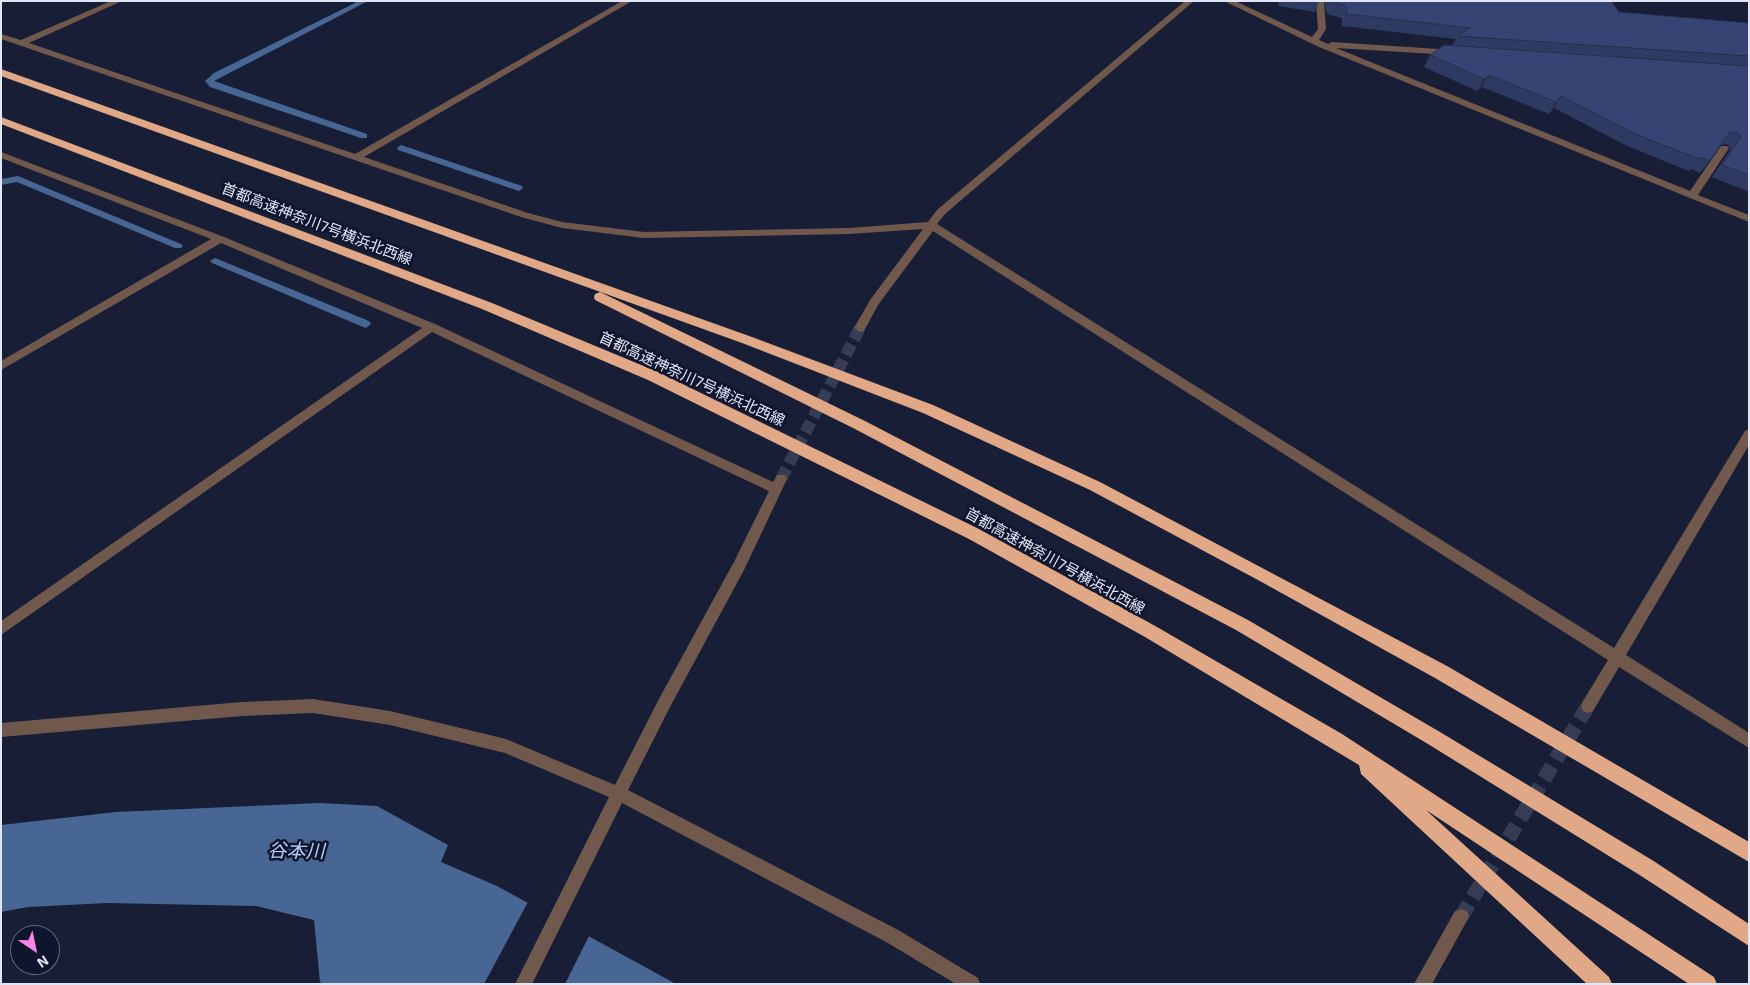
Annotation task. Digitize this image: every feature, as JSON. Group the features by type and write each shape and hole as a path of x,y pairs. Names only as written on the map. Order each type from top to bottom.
{"highway":[{"path":"1,72 747,340 928,409 1095,486 1441,672 1749,853"},
{"name":"首都高速神奈川7号横浜北西線","path":"1,120 487,306 653,376 974,534 1151,632 1336,740"},
{"path":"528,262 860,425 1076,536 1242,625 1451,748 1645,867 1749,936"},
{"path":"1336,740 1602,984"},
{"path":"1336,740 1707,984"}],"street":[{"path":"22,44 118,1"},
{"path":"356,158 628,1"},
{"path":"860,328 874,303 931,225 954,201 1190,1"},
{"path":"1228,1 1318,43 1749,219"},
{"path":"1318,43 1322,29 1320,1"},
{"path":"1,36 525,215 562,225 606,232 644,235 849,231 931,225 1749,741"},
{"path":"1318,43 1463,53"},
{"path":"1693,195 1724,148"},
{"path":"1,156 220,240 432,327 779,484 739,566 666,702 523,984"},
{"path":"1,366 220,240"},
{"path":"1,629 432,327"},
{"path":"1588,706 1749,434"},
{"path":"1,730 242,709 313,706 390,718 506,746 620,794 894,937 972,984"},
{"path":"1422,984 1461,917"}],"water":[{"name":"谷本川","path":"319,803 377,806 448,845 441,862 497,886 676,984 323,984 320,982 314,920 256,906 107,903 28,907 1,912 1,825 116,812"}],"pier":[{"path":"529,900 590,934 565,984 484,984"}],"building":[{"path":"1331,1 1611,1 1619,12 1749,23 1749,56 1457,36 1470,28 1347,14 1346,6"},
{"path":"1444,45 1749,66 1749,175 1722,165 1741,137 1737,132 1729,133 1710,161 1700,157 1699,159 1635,134 1561,96 1556,102 1489,75 1484,79 1430,55"}],"waterway":[{"path":"364,136 213,85 209,81 217,75 365,1"},
{"path":"401,148 519,188"},
{"path":"1,182 18,179 178,246"},
{"path":"215,261 366,324"}],"tunnel":[{"path":"781,479 860,328"},
{"path":"1461,917 1588,706"}]}
